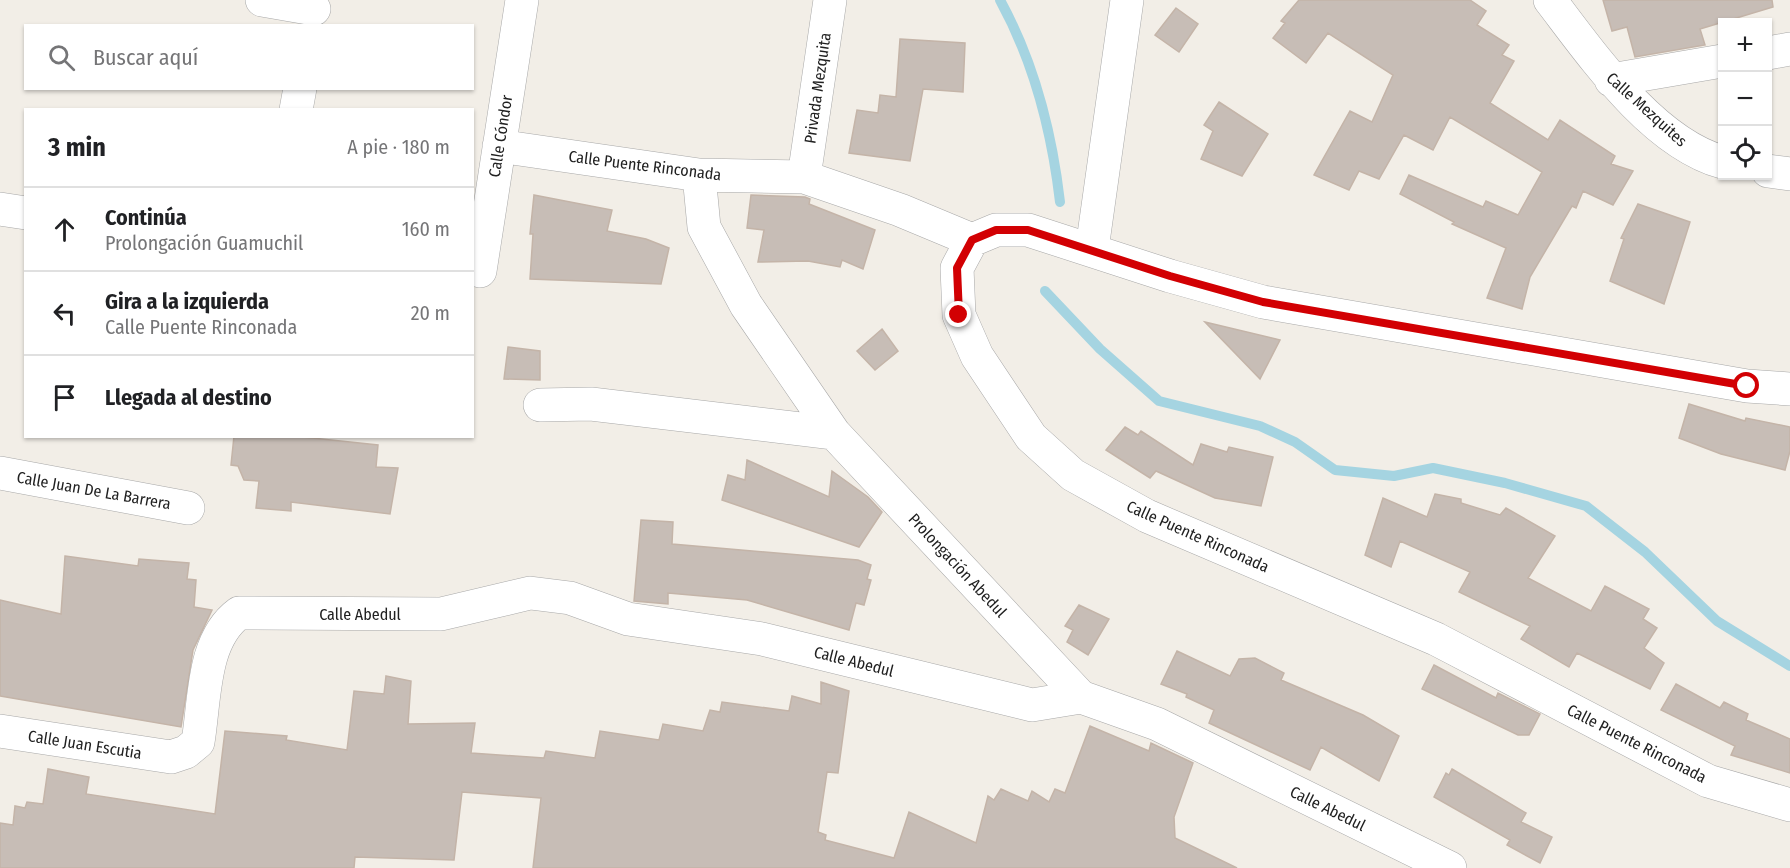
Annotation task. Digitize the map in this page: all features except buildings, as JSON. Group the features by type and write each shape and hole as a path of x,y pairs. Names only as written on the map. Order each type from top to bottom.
{"street":[{"path":"262,0 313,11"},
{"name":"Calle Cóndor","path":"480,271 522,0"},
{"name":"Privada Mezquita","path":"804,177 830,0"},
{"path":"1092,249 1128,0"},
{"name":"Calle Mezquites","path":"1550,0 1611,80 1672,135 1713,160"},
{"path":"1772,52 1790,49"},
{"path":"1611,80 1718,62"},
{"path":"296,108 300,90"},
{"name":"Calle Puente Rinconada","path":"499,146 699,175 804,177 900,210 972,240 957,268 959,315 977,356 1031,437 1073,475 1147,516 1436,639 1707,781 1790,805"},
{"path":"1772,172 1790,174"},
{"name":"Prolongación Abedul","path":"699,175 704,227 746,305 834,433 1081,697"},
{"path":"0,209 24,213"},
{"path":"972,240 996,230 1028,230 1170,276 1263,302 1747,386 1790,389"},
{"path":"540,405 591,404 834,433"},
{"name":"Calle Juan De La Barrera","path":"0,473 188,508"},
{"name":"Calle Abedul","path":"171,757 186,752 198,742 213,649 227,622 239,613 441,614 530,594 570,598 628,619 762,639 1032,705 1081,697 1157,724 1450,868"},
{"name":"Calle Juan Escutia","path":"0,731 171,757"}],"waterway":[{"path":"1000,0 1023,48 1040,98 1052,150 1060,202"},
{"path":"1045,291 1100,349 1159,401 1260,426 1295,442 1335,470 1394,476 1433,468 1505,483 1586,506 1645,552 1717,621 1790,666"}],"route":[{"path":"959,315 957,268 972,240 996,230 1028,230 1170,276 1263,302 1747,386"}]}
